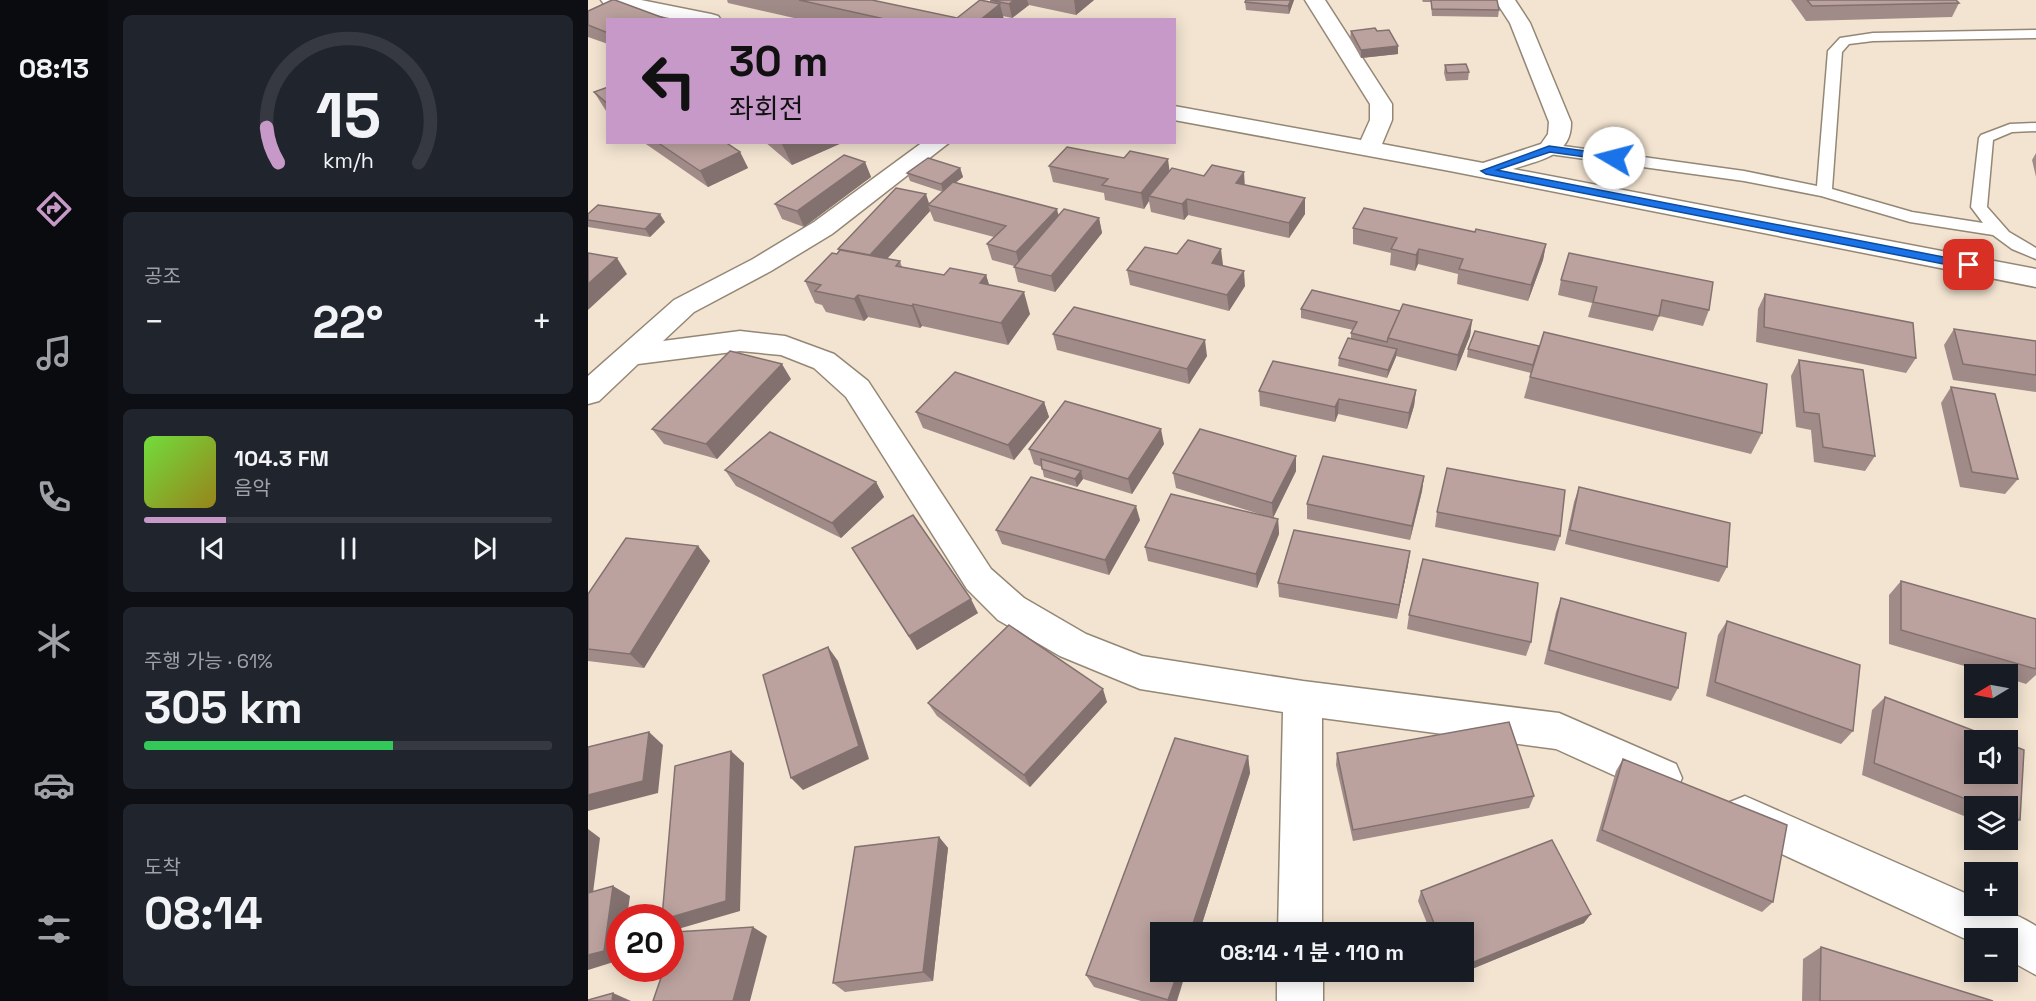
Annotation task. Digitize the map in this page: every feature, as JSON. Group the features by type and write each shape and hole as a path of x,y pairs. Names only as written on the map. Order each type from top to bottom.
{"street":[{"path":"611,0 702,18"},
{"path":"708,18 721,0"},
{"path":"1315,0 1381,104 1381,120 1369,148"},
{"path":"1486,171 1549,149 1560,135 1560,122 1521,23 1505,0"},
{"path":"1176,113 1369,148 2036,278"},
{"path":"588,393 684,306 762,266 823,228 936,144"},
{"path":"630,355 740,341 785,346 824,361 856,389 979,579 1011,609 1073,645 1140,672 1302,698 1559,731 2014,938 2036,952"},
{"path":"1300,922 1302,698"},
{"path":"1300,982 1300,1001"}],"lane":[{"path":"1824,192 1835,51 1845,41 1873,37 2036,34"},
{"path":"2036,127 2010,128 1986,138 1979,207 1995,230 2015,245 2036,254"},
{"path":"1549,149 1744,176 1824,192 1910,217 1995,230"}],"building":[{"path":"615,0 664,18 606,18 606,32 588,25 588,11"},
{"path":"799,0 872,0 957,18 880,18"},
{"path":"980,0 1000,4 982,18 957,18"},
{"path":"991,0 1014,0 1009,4"},
{"path":"1246,0 1291,0 1288,6 1245,2"},
{"path":"1431,0 1497,0 1499,10 1432,9"},
{"path":"1807,0 1956,0 1959,3 1812,6"},
{"path":"1375,28 1377,31 1389,30 1398,46 1361,50 1351,31"},
{"path":"1466,64 1469,72 1447,73 1445,65"},
{"path":"606,88 606,102 594,92"},
{"path":"660,144 728,144 740,152 700,171"},
{"path":"1067,147 1124,158 1130,151 1168,159 1141,193 1102,185 1108,179 1049,166"},
{"path":"844,155 865,162 797,211 775,204"},
{"path":"928,158 960,168 941,184 907,173"},
{"path":"1212,165 1244,172 1236,183 1305,198 1289,223 1187,199 1182,204 1149,196 1172,168 1204,176"},
{"path":"953,182 1057,209 1016,252 987,244 1006,226 928,205"},
{"path":"896,188 926,194 870,255 838,249"},
{"path":"598,205 660,214 645,229 588,220 588,214"},
{"path":"1364,208 1475,232 1476,229 1546,244 1531,285 1459,269 1463,259 1419,249 1416,255 1391,249 1397,238 1353,228"},
{"path":"1064,209 1099,218 1051,276 1014,267"},
{"path":"1188,240 1221,249 1212,263 1244,271 1227,295 1127,270 1145,247 1177,254"},
{"path":"840,250 900,261 896,266 944,275 950,268 986,275 980,283 1024,292 1001,323 913,304 912,306 858,295 854,299 815,291 821,285 805,281 832,253 837,254"},
{"path":"588,253 617,258 588,284"},
{"path":"1569,253 1713,282 1709,310 1662,300 1659,316 1593,302 1597,287 1561,280"},
{"path":"1312,290 1400,311 1387,342 1351,333 1357,322 1301,309"},
{"path":"1765,294 1913,323 1916,358 1764,327"},
{"path":"1403,304 1472,320 1458,355 1388,338"},
{"path":"1074,307 1205,340 1187,369 1053,334"},
{"path":"1954,329 2036,341 2036,375 1963,364"},
{"path":"1475,331 1539,346 1533,365 1468,349"},
{"path":"1544,332 1767,384 1762,433 1530,377"},
{"path":"1348,338 1397,349 1388,370 1339,358"},
{"path":"730,351 782,364 706,444 652,429"},
{"path":"1799,360 1863,370 1875,456 1823,447 1819,414 1804,412"},
{"path":"1273,361 1416,390 1409,413 1339,399 1335,407 1259,391"},
{"path":"955,372 1044,402 1008,445 916,412"},
{"path":"1951,387 1995,394 2018,479 1972,472"},
{"path":"1065,401 1161,429 1128,479 1029,449"},
{"path":"1200,429 1296,456 1272,503 1173,473"},
{"path":"770,432 876,482 832,523 725,470"},
{"path":"1323,456 1424,476 1412,526 1307,504"},
{"path":"1041,459 1081,471 1075,479 1042,469"},
{"path":"1447,468 1565,490 1560,536 1437,512"},
{"path":"1031,477 1136,506 1105,560 996,530"},
{"path":"1579,487 1730,523 1727,567 1570,530"},
{"path":"1171,494 1278,519 1256,574 1145,547"},
{"path":"913,515 971,599 909,636 852,548"},
{"path":"1294,530 1410,551 1399,605 1278,583"},
{"path":"626,538 698,546 630,654 588,649 588,594"},
{"path":"1423,559 1538,583 1531,642 1409,615"},
{"path":"1901,581 2036,619 2036,669 1901,630"},
{"path":"1561,598 1686,633 1678,688 1549,650"},
{"path":"1727,621 1860,665 1853,731 1715,682"},
{"path":"1009,625 1103,689 1024,775 928,703"},
{"path":"828,647 859,746 791,778 763,675"},
{"path":"1885,697 1972,730 1964,730 1964,784 2018,784 2018,748 2024,750 2020,820 2018,819 2018,796 1964,796 1964,798 1874,763"},
{"path":"1509,722 1534,796 1353,830 1337,753"},
{"path":"649,732 643,781 588,795 588,747"},
{"path":"1175,738 1248,756 1194,922 1150,922 1150,982 1174,982 1168,1000 1086,975"},
{"path":"731,751 726,901 684,913 684,904 663,904 675,766"},
{"path":"1623,759 1787,825 1773,902 1602,830"},
{"path":"939,837 923,972 833,983 855,847"},
{"path":"1552,840 1591,914 1474,962 1474,922 1434,922 1421,891"},
{"path":"613,886 611,904 606,904 604,951 588,955 588,893"},
{"path":"753,927 733,1001 653,1001 660,982 684,982 684,931"},
{"path":"1821,947 1993,1001 1820,1001"},
{"path":"613,993 612,1001 588,1001 588,1000"}],"route":[{"path":"1614,158 1549,149 1486,171 1969,265"}]}
